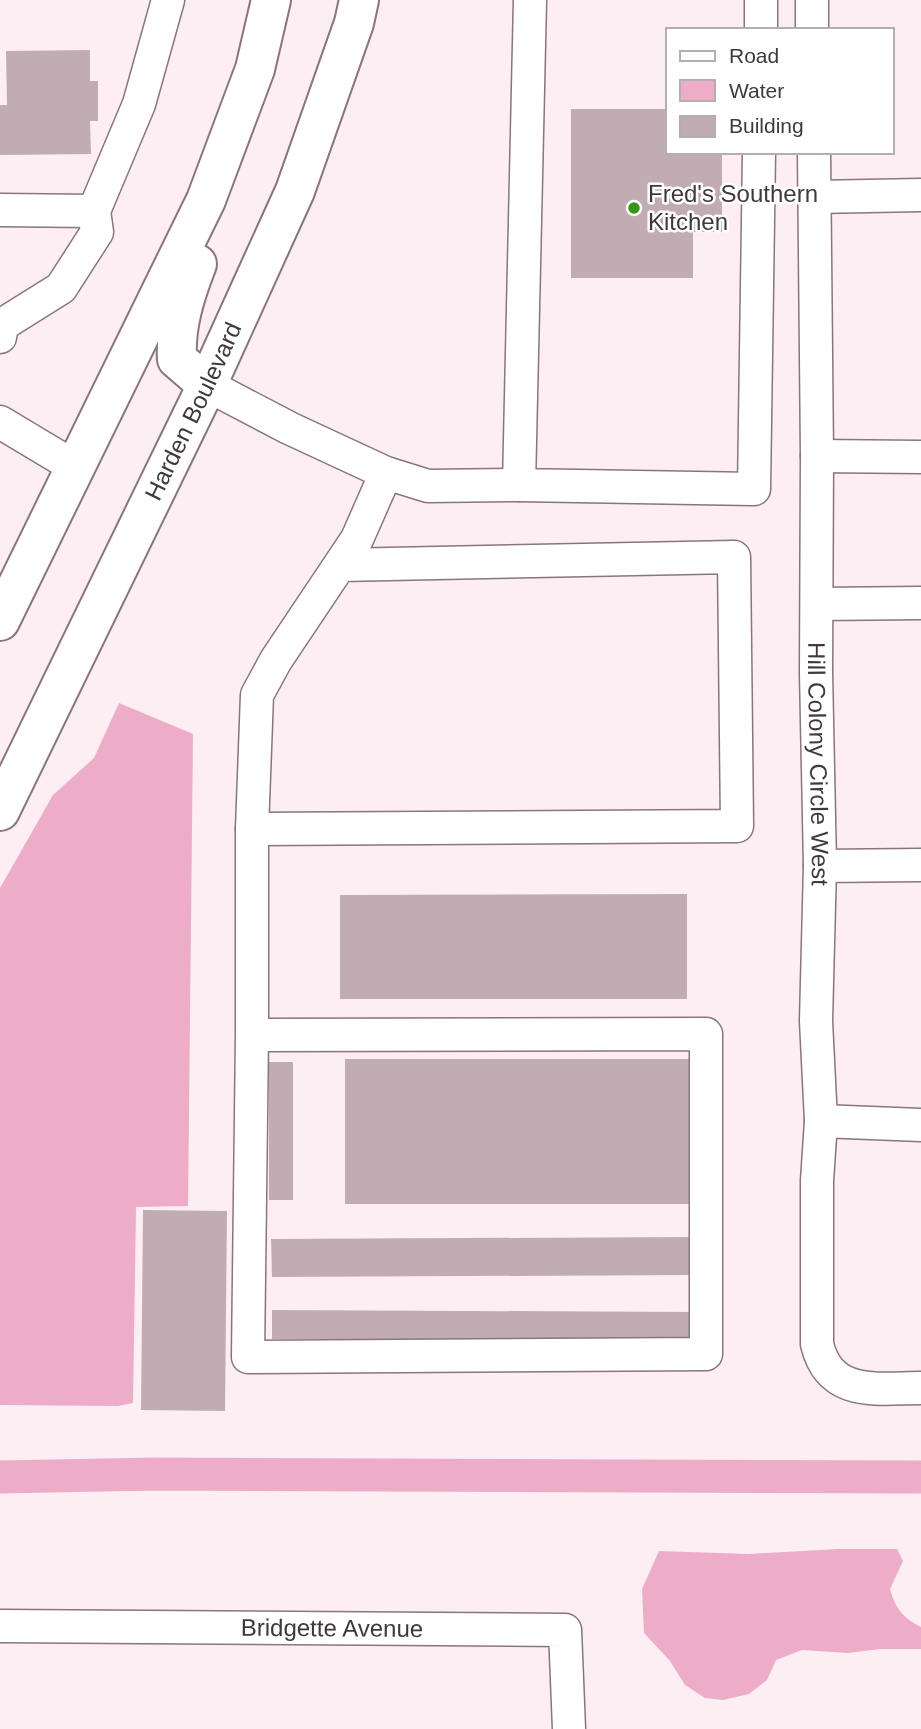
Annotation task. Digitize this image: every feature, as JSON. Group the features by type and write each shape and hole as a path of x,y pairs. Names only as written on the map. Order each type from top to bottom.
{"main road":[{"path":"0,621 206,200 255,69 271,0"},
{"name":"Harden Boulevard","path":"0,811 207,385 295,191 354,23 359,0"},
{"path":"206,200 206,239 187,291 176,336 177,359 207,385"}],"street":[{"path":"0,338 2,325 61,288 97,232 93,211 139,104 168,0"},
{"path":"519,485 530,0"},
{"path":"761,0 761,28"},
{"path":"812,0 812,28"},
{"path":"207,385 289,428 386,473 428,486 754,489 759,154"},
{"name":"Hill Colony Circle West","path":"814,154 816,672 820,866 816,1021 821,1121 817,1181 817,1344 821,1358 832,1373 840,1381 853,1387 921,1388"},
{"path":"815,197 921,195"},
{"path":"0,210 93,211"},
{"path":"0,418 75,467"},
{"path":"817,456 921,457"},
{"path":"252,1035 706,1034 705,1354 248,1357 252,829 257,695 276,660 357,539 386,473"},
{"path":"252,829 737,826 734,557 340,565"},
{"path":"817,604 921,603"},
{"path":"820,866 921,865"},
{"path":"821,1121 921,1125"},
{"name":"Bridgette Avenue","path":"0,1626 565,1630 569,1729"}],"water":[{"path":"119,703 193,734 188,1206 136,1207 133,1403 118,1406 0,1405 0,888 53,795 94,758"},
{"path":"897,1549 903,1561 890,1589 901,1612 921,1627 921,1649 880,1649 848,1653 802,1650 776,1660 767,1680 749,1694 723,1700 705,1698 685,1685 670,1661 644,1633 642,1589 659,1551 748,1554"}],"building":[{"path":"90,50 90,81 98,81 98,121 90,121 91,154 0,155 0,105 7,105 6,51"},
{"path":"571,109 666,109 666,154 722,154 722,232 693,232 693,278 571,278"},
{"path":"687,894 687,999 340,999 340,895"},
{"path":"345,1059 691,1059 690,1204 345,1204"},
{"path":"269,1062 293,1062 293,1200 269,1200"},
{"path":"143,1210 227,1211 225,1411 141,1410"},
{"path":"693,1237 693,1275 272,1277 271,1239"},
{"path":"272,1310 693,1312 693,1341 272,1339"}],"waterway":[{"path":"0,1477 155,1474 921,1477"}],"place":[{"name":"Fred's Southern Kitchen","path":"634,208"}]}
